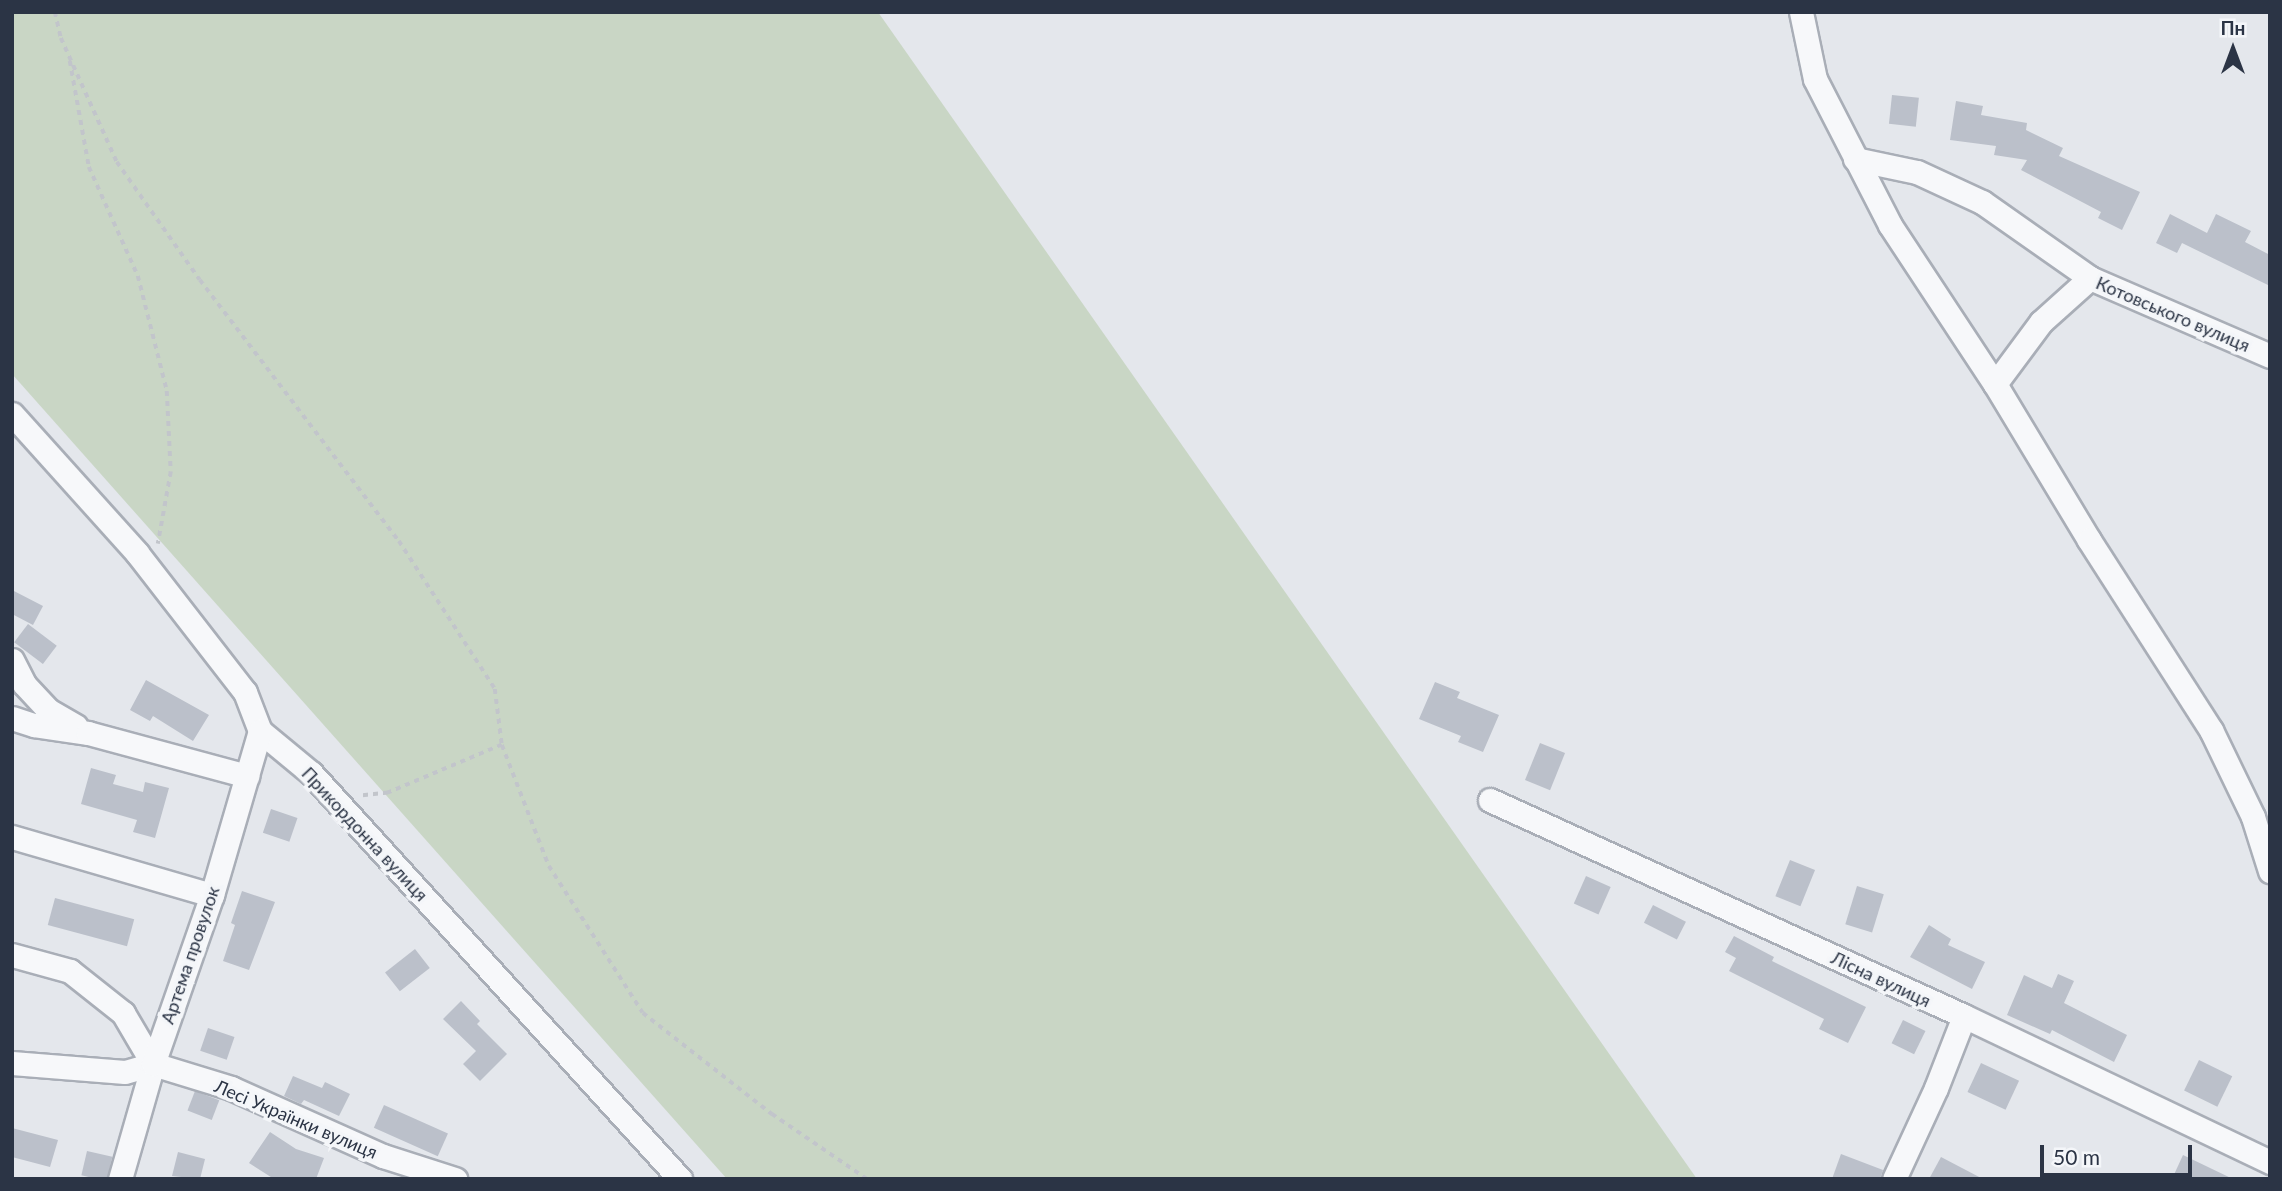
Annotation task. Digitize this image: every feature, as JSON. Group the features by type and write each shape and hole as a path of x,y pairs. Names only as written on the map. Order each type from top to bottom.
{"street":[{"path":"1801,12 1815,79 1890,225 1995,384 2089,540 2211,730 2253,817 2270,870"},
{"name":"Котовського вулиця","path":"1855,159 1917,172 1982,202 2090,278 2270,356"},
{"path":"1995,384 2041,322 2090,278"},
{"name":"Прикордонна вулиця","path":"12,414 137,553 245,692 260,731 311,773 680,1179"},
{"path":"12,660 24,684 47,710 88,733"},
{"path":"12,718 88,733 247,776"},
{"name":"Артема провулок","path":"120,1179 153,1064 212,895 260,731"},
{"name":"Лісна вулиця","path":"1490,800 1964,1016 2270,1162"},
{"path":"12,837 212,895"},
{"path":"12,955 70,971 122,1013 153,1064"},
{"path":"1894,1179 1936,1088 1964,1016"},
{"name":"Лесі Українки вулиця","path":"12,1063 125,1072 153,1064 231,1088 383,1156 455,1179"}],"path":[{"path":"55,12 69,55 117,162 200,280 399,541 495,689 502,745 549,866 643,1013 772,1114 866,1179"},
{"path":"69,55 89,167 138,276 167,391 171,472 157,537 159,549"},
{"path":"335,799 388,793 502,745"}],"green space":[{"path":"12,12 878,12 1697,1179 727,1179 12,374"}],"building":[{"path":"1892,95 1919,98 1916,127 1889,124"},
{"path":"1956,101 1983,106 1981,115 2027,123 2026,130 2063,148 2059,156 2140,192 2122,230 2098,218 2101,212 2021,170 2027,160 1994,155 1996,146 1950,140"},
{"path":"2170,214 2207,233 2216,214 2251,231 2245,242 2270,255 2270,286 2182,243 2177,253 2156,243"},
{"path":"12,590 43,606 33,625 12,614"},
{"path":"28,624 57,646 43,664 14,642"},
{"path":"146,680 209,715 193,741 153,716 150,721 130,710"},
{"path":"1435,682 1460,692 1457,698 1499,715 1483,752 1458,742 1461,736 1419,719"},
{"path":"1540,743 1565,753 1550,790 1525,780"},
{"path":"91,768 116,775 113,784 143,792 145,782 169,788 155,838 133,832 137,820 81,804"},
{"path":"271,809 297,818 289,842 263,833"},
{"path":"1790,860 1815,870 1800,906 1775,896"},
{"path":"1586,876 1611,887 1598,914 1574,903"},
{"path":"1857,886 1884,894 1872,932 1845,924"},
{"path":"242,891 275,902 249,970 223,961 235,925 231,923"},
{"path":"55,898 134,919 127,946 48,925"},
{"path":"1653,905 1686,922 1677,940 1644,923"},
{"path":"1929,925 1951,939 1948,945 1985,962 1972,989 1910,957"},
{"path":"1734,936 1774,957 1772,961 1866,1007 1848,1043 1819,1029 1824,1019 1729,971 1736,958 1725,952"},
{"path":"415,949 430,968 400,991 385,972"},
{"path":"2058,974 2074,981 2064,1003 2127,1035 2114,1062 2052,1030 2050,1034 2007,1015 2024,975 2052,988"},
{"path":"461,1001 480,1021 477,1024 507,1054 480,1081 463,1064 476,1051 443,1019"},
{"path":"1903,1020 1925,1031 1914,1054 1892,1043"},
{"path":"208,1028 234,1037 227,1060 200,1051"},
{"path":"2199,1060 2232,1076 2217,1107 2184,1091"},
{"path":"1981,1063 2019,1081 2006,1110 1967,1092"},
{"path":"293,1076 322,1088 325,1082 350,1094 339,1116 304,1100 301,1104 284,1096"},
{"path":"195,1091 219,1100 212,1120 187,1111"},
{"path":"384,1105 448,1133 438,1156 374,1128"},
{"path":"12,1128 58,1140 50,1167 12,1157"},
{"path":"270,1132 296,1149 324,1158 316,1179 274,1179 249,1163"},
{"path":"87,1151 112,1157 107,1179 81,1175"},
{"path":"178,1152 205,1159 200,1179 172,1176"},
{"path":"1841,1154 1883,1170 1880,1179 1832,1179"},
{"path":"2183,1155 2233,1179 2172,1179"},
{"path":"1941,1157 1983,1179 1929,1179"}]}
